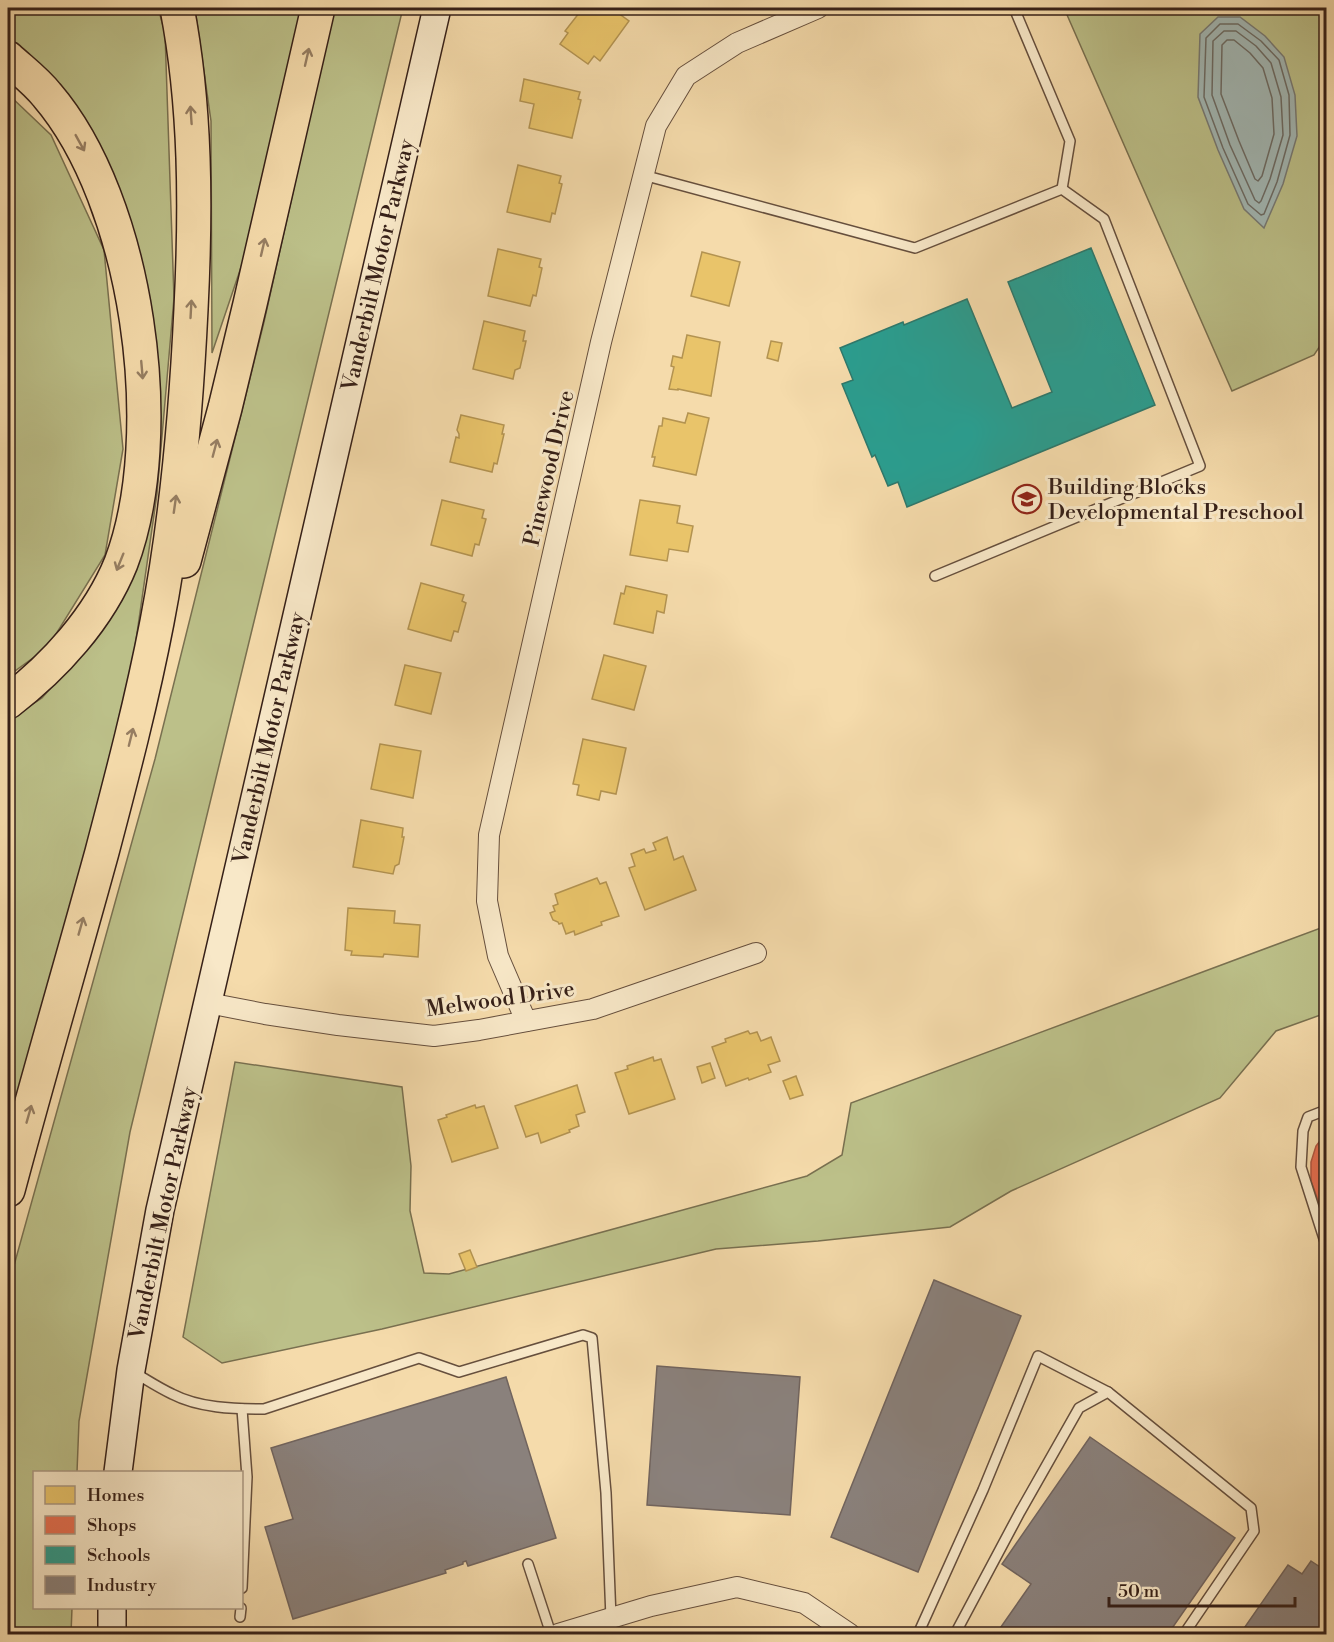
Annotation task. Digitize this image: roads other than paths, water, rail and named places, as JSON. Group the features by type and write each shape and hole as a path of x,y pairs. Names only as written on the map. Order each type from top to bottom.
{"highway":[{"path":"140,706 157,621 175,504 187,389 194,252 191,114 177,8"},
{"path":"8,1190 140,706 191,537 225,408 318,8"},
{"path":"8,58 47,95 64,118 88,160 105,200 126,266 133,302 143,376 144,415 140,490 132,529 120,564 103,598 65,651 23,691 8,702"}],"main road":[{"name":"Vanderbilt Motor Parkway","path":"118,1471 131,1370 160,1210 436,8"},
{"path":"112,1609 112,1635"}],"street":[{"name":"Pinewood Drive","path":"526,1021 498,956 487,901 489,835 601,342 656,126 686,76 737,43 818,8"},
{"name":"Melwood Drive","path":"208,1003 338,1025 434,1036 593,1010 756,953"},
{"path":"558,1635 651,1606 737,1587 804,1603 850,1635"}],"lane":[{"path":"1014,8 1070,141 1062,189"},
{"path":"644,175 915,248 1062,189"},
{"path":"935,576 1200,466 1104,219 1062,189"},
{"path":"1326,1110 1308,1117 1304,1131 1301,1167 1326,1245"},
{"path":"131,1370 171,1394 192,1403 242,1409 264,1409 419,1358 459,1372 583,1335 592,1338 606,1493 611,1618"},
{"path":"918,1635 983,1490 1038,1356 1108,1392 1251,1508 1254,1531 1184,1635"},
{"path":"955,1635 1020,1512 1079,1408 1108,1392"},
{"path":"242,1409 247,1477 243,1566"},
{"path":"528,1564 551,1635"}],"water":[{"path":"1218,17 1240,17 1265,36 1284,57 1295,95 1297,136 1283,184 1264,228 1244,209 1198,97 1200,34"}],"place":[{"name":"Building Blocks Developmental Preschool","path":"1027,499"}]}
